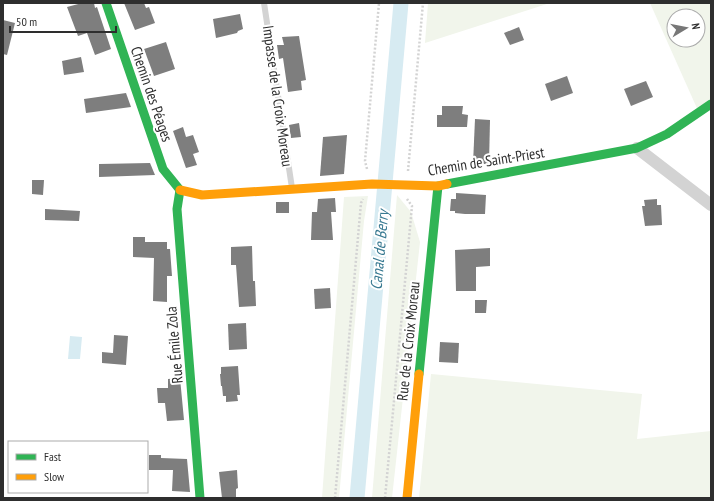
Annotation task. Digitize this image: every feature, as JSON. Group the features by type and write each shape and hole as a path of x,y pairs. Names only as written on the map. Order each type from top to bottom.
{"street":[{"name":"Chemin des Péages","path":"106,3 163,169 180,190"},
{"name":"Chemin de Saint-Priest","path":"180,190 202,195 372,184 438,186 638,148 667,134 711,104"},
{"path":"638,148 711,205"},
{"name":"Rue de la Croix Moreau","path":"407,498 438,186"},
{"name":"Rue Émile Zola","path":"180,190 177,209 200,498"}],"lane":[{"name":"Impasse de la Croix Moreau","path":"264,3 292,190"}],"path":[{"path":"334,498 360,203 372,184 364,161 379,3"},
{"path":"385,498 412,206 396,185 408,173 423,3"}],"shaded area":[{"path":"428,3 550,3 425,43"},
{"path":"650,3 711,3 711,108 700,115 670,48 706,48 706,8 666,8 666,39"},
{"path":"397,195 411,212 420,242 392,498 372,498"},
{"path":"368,196 364,221 339,498 322,498 344,197"},
{"path":"70,336 82,337 80,359 68,359"},
{"path":"431,374 642,394 637,439 711,431 711,498 419,498"}],"building":[{"path":"82,3 94,3 95,8 97,7 111,49 95,55 87,33 78,36 67,7"},
{"path":"124,3 144,3 146,8 149,7 155,23 135,30"},
{"path":"240,14 243,29 237,33 216,38 213,19"},
{"path":"3,20 15,23 7,55 3,54"},
{"path":"519,27 524,40 510,45 504,33"},
{"path":"299,36 306,80 301,81 302,90 288,92 283,58 279,59 277,45 284,45 282,37"},
{"path":"166,42 175,69 154,76 144,49"},
{"path":"81,57 84,72 64,75 62,61"},
{"path":"567,76 573,93 551,101 545,84"},
{"path":"646,81 653,97 631,106 624,89"},
{"path":"126,93 131,107 86,113 84,99"},
{"path":"442,106 463,106 462,114 468,115 467,127 437,127 437,115 442,115"},
{"path":"475,119 490,120 489,164 473,164"},
{"path":"299,123 301,137 291,138 289,125"},
{"path":"183,127 186,137 193,135 199,152 193,154 197,165 186,168 173,131"},
{"path":"347,135 344,174 320,176 323,137"},
{"path":"150,163 155,175 99,177 99,164"},
{"path":"32,180 44,180 43,195 32,194"},
{"path":"456,193 486,195 485,214 465,214 450,211 451,199 456,199"},
{"path":"335,198 336,212 331,212 333,240 311,240 312,212 317,212 318,199"},
{"path":"657,199 657,205 661,205 662,225 645,226 642,206 645,206 644,200"},
{"path":"276,202 289,202 289,213 276,213"},
{"path":"45,209 80,211 79,221 45,220"},
{"path":"133,237 145,237 145,242 167,242 167,249 170,249 172,276 167,276 167,302 153,301 154,258 133,257"},
{"path":"252,246 253,281 255,281 256,306 239,307 236,265 231,265 231,247"},
{"path":"490,248 490,266 476,267 476,291 456,291 455,250"},
{"path":"330,288 331,308 315,309 314,289"},
{"path":"475,300 487,300 486,313 475,313"},
{"path":"246,323 247,349 229,350 228,324"},
{"path":"114,335 128,336 126,365 102,363 102,352 113,353"},
{"path":"440,342 459,343 458,363 439,362"},
{"path":"238,366 240,395 237,395 238,401 226,402 226,396 223,396 221,386 221,367"},
{"path":"180,378 184,420 167,421 165,403 158,403 157,388 168,388 168,379"},
{"path":"149,455 161,455 161,458 187,459 190,492 172,491 173,470 149,470"},
{"path":"237,470 238,488 236,489 236,498 222,498 219,472"}],"waterway":[{"name":"Canal de Berry","path":"357,498 401,3"}],"traffic: fast":[{"path":"106,3 163,169 180,190"},
{"path":"447,184 637,148 667,134 711,104"},
{"path":"419,374 438,186"},
{"path":"180,190 177,209 200,498"}],"traffic: slow":[{"path":"180,190 202,195 372,184 438,186 447,184"},
{"path":"407,498 419,374"}]}
